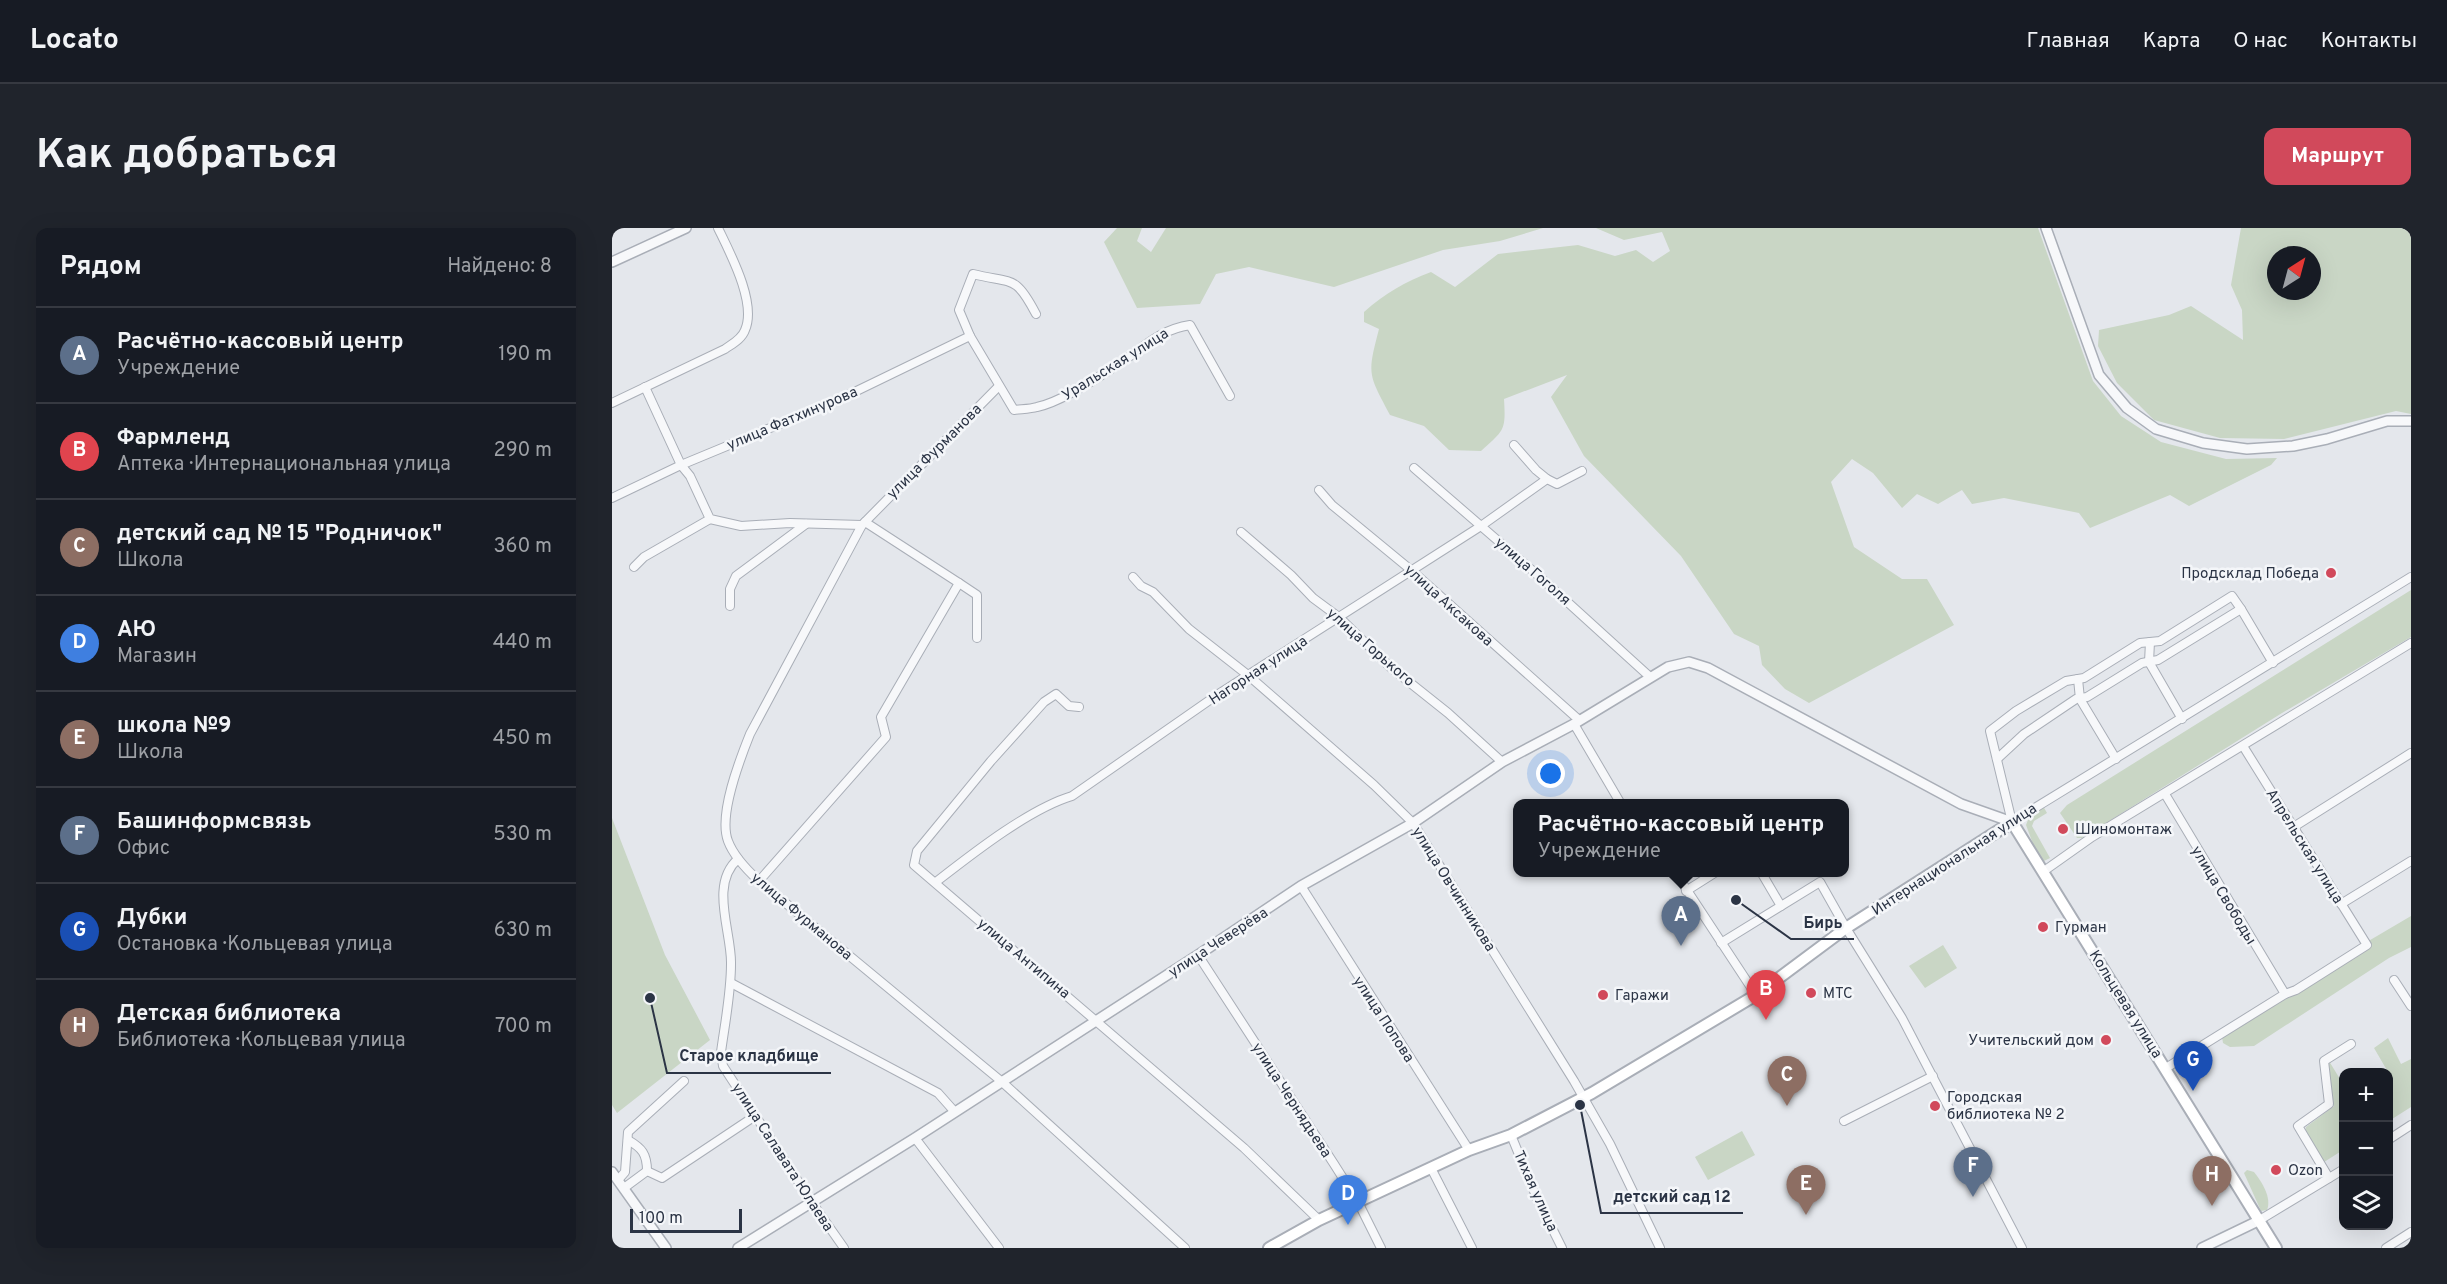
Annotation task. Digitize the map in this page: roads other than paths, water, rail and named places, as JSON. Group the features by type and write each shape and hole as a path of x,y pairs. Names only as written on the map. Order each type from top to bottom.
{"main road":[{"name":"Кольцевая улица","path":"2012,822 2276,1248"},
{"name":"Интернациональная улица","path":"1269,1248 1319,1220 1469,1150 1511,1135 1583,1098 1756,994 1846,928 2012,822"}],"street":[{"path":"612,262 686,228"},
{"path":"612,403 725,349 737,341 746,330 748,311 740,276 718,228"},
{"path":"2046,228 2099,375 2127,408 2156,429 2203,442 2247,449 2293,446 2327,439 2387,421 2411,421"},
{"name":"Уральская улица","path":"1036,314 1017,284 1011,280 974,274 959,310 970,336 1014,410 1053,402 1124,360 1159,334 1176,327 1190,325 1230,396"},
{"name":"улица Фатхинурова","path":"612,498 681,465 840,399 970,336"},
{"name":"улица Фурманова","path":"999,386 864,524 750,734 737,766 726,822 727,841 738,859 759,881 1001,1081 1185,1248"},
{"path":"645,387 681,465 690,476 710,519"},
{"path":"1514,445 1547,479"},
{"name":"улица Гоголя","path":"1414,468 1650,677"},
{"name":"Нагорная улица","path":"936,882 974,852 1054,802 1072,796 1217,695 1340,618 1547,479 1557,484 1582,471"},
{"name":"улица Аксакова","path":"1319,490 1332,505 1411,570 1576,722 1618,799"},
{"path":"634,567 644,557 710,519 741,526 777,523 864,524 977,595 977,638"},
{"path":"730,606 730,589 736,576 806,524"},
{"name":"улица Горького","path":"1241,532 1291,575 1313,598 1340,618 1389,666 1448,713 1502,762"},
{"name":"улица Овчинникова","path":"1133,577 1141,586 1153,592 1189,629 1249,676 1374,785 1413,823 1583,1098 1615,1154 1660,1248"},
{"name":"Интернациональная улица","path":"2012,822 2411,577"},
{"path":"759,881 886,737 881,717 959,582"},
{"path":"2012,822 1990,731 2016,711 2066,681 2084,678 2140,643 2160,641 2232,596 2273,663"},
{"path":"1997,759 2024,734 2079,699 2087,697 2142,663 2158,660 2241,609"},
{"path":"2150,642 2149,662 2182,718"},
{"path":"2044,871 2092,837 2165,795 2411,643"},
{"name":"улица Чеверёва","path":"738,1248 915,1138 1198,956 1301,886 1413,823 1502,762 1576,722 1668,667 1689,662 1708,668 1961,804 2012,822"},
{"path":"2078,679 2079,699 2116,759"},
{"name":"улица Антипина","path":"1079,707 1069,706 1056,694 1044,702 991,761 917,851 914,865 1244,1148 1319,1220"},
{"name":"Апрельская улица","path":"2243,746 2367,945 2286,994"},
{"path":"2292,828 2411,753"},
{"name":"улица Свободы","path":"2165,795 2262,959 2286,994"},
{"path":"738,859 731,865 727,876 722,910 731,961 731,983 938,1093 954,1111"},
{"path":"2341,904 2411,861"},
{"path":"1677,877 1756,994"},
{"path":"1686,891 1709,877"},
{"path":"1763,877 1781,906"},
{"path":"1721,943 1820,882 1902,1018 2022,1248"},
{"name":"улица Попова","path":"1301,886 1469,1150"},
{"name":"улица Чернядьева","path":"1198,956 1358,1202 1381,1248"},
{"path":"2394,980 2411,1006"},
{"name":"улица Салавата Юлаева","path":"731,983 721,1052 723,1066 811,1202 844,1248"},
{"path":"2166,1068 2286,994"},
{"path":"2329,1178 2298,1126 2329,1104 2324,1061 2351,1044"},
{"path":"1844,1121 1933,1076"},
{"path":"666,1248 615,1176 626,1172 628,1132 684,1081"},
{"path":"647,1171 662,1178 755,1116"},
{"path":"2393,1137 2411,1125"},
{"name":"Тихая улица","path":"1511,1135 1536,1196 1562,1248"},
{"path":"915,1138 999,1248"},
{"path":"628,1140 638,1146 647,1156 647,1171"},
{"path":"1431,1168 1472,1248"},
{"path":"624,1188 647,1171"},
{"path":"2202,1248 2258,1221 2339,1172"},
{"path":"2386,1248 2411,1232"}],"place":[{"name":"Продсклад Победа","path":"2331,573"},
{"name":"Шиномонтаж","path":"2063,829"},
{"name":"Бирь","path":"1736,900"},
{"name":"Гурман","path":"2043,927"},
{"name":"Расчётно-кассовый центр","path":"1681,946"},
{"name":"МТС","path":"1811,993"},
{"name":"Гаражи","path":"1603,995"},
{"name":"Старое кладбище","path":"650,998"},
{"name":"Фармленд","path":"1766,1020"},
{"name":"Учительский дом","path":"2106,1040"},
{"name":"Дубки","path":"2193,1091"},
{"name":"детский сад 12","path":"1580,1105"},
{"name":"детский сад № 15 \"Родничок\"","path":"1787,1106"},
{"name":"Городская библиотека № 2","path":"1935,1106"},
{"name":"Ozon","path":"2276,1170"},
{"name":"Башинформсвязь","path":"1973,1197"},
{"name":"Детская библиотека","path":"2212,1206"},
{"name":"школа №9","path":"1806,1215"},
{"name":"АЮ","path":"1348,1225"}]}
